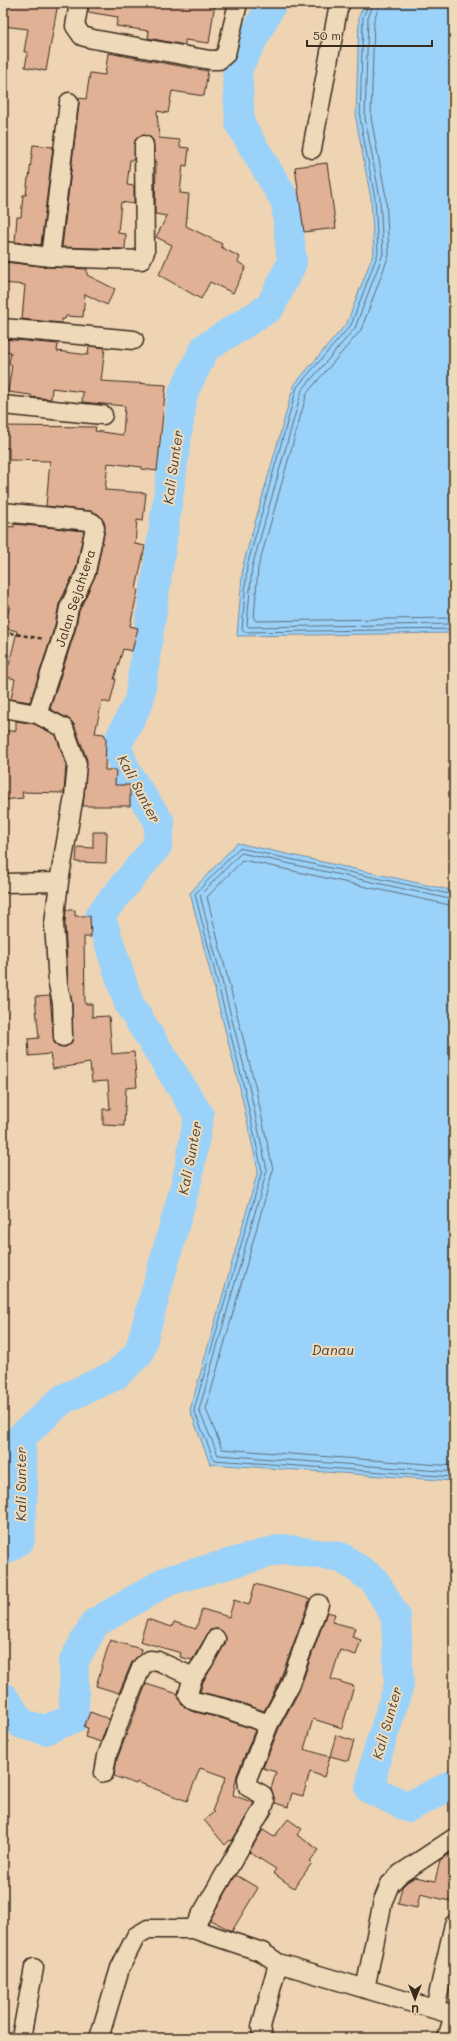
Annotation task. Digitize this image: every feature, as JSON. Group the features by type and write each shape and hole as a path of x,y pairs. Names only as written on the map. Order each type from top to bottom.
{"street":[{"path":"80,3 75,26 82,36 210,60 219,60 226,54 238,3"},
{"path":"312,149 338,9 341,3"},
{"path":"50,257 69,102"},
{"path":"3,251 50,257 141,260 145,252 144,145"},
{"path":"3,328 134,340"},
{"path":"3,405 103,415"},
{"name":"Jalan Sejahtera","path":"3,512 89,521 94,523 95,527 86,572 69,608 60,642 37,714"},
{"path":"3,708 37,714 64,728 77,764 74,796 59,882 54,924 58,984 62,1003 63,1037"},
{"path":"3,883 59,882"},
{"path":"193,1929 263,1808 263,1795 248,1787 247,1779 269,1724 290,1687 319,1604"},
{"path":"216,1639 193,1677 188,1694 189,1698 194,1701 227,1709 269,1724"},
{"path":"104,1773 107,1756 122,1714 142,1666 150,1660 158,1661 193,1677"},
{"path":"365,1990 383,1901 390,1884 400,1874 454,1838"},
{"path":"435,2009 454,1924"},
{"path":"99,2038 120,1968 136,1936 148,1929 193,1929 262,1952 278,1963 365,1990 454,2015 448,2038"},
{"path":"263,2038 262,2027 278,1963"},
{"path":"21,2038 34,1968"}],"path":[{"path":"3,632 60,642"}],"water":[{"path":"365,3 454,3 454,633 237,636 243,565 294,385 347,323 374,252 371,199 356,119 359,16"},
{"name":"Danau","path":"237,843 454,891 454,1481 210,1464 190,1410 258,1171 240,1088 190,893"}],"building":[{"path":"3,3 58,3 46,71 25,67 28,52 24,52 28,29 3,26"},
{"path":"89,3 215,3 209,43 185,40 185,45 148,38 149,31 116,26 118,17 88,12"},
{"path":"108,53 208,71 204,96 172,91 168,113 157,111 159,138 180,140 180,147 189,148 187,166 183,165 180,193 189,194 186,226 222,244 221,247 240,257 238,262 246,267 233,293 210,282 201,299 159,275 172,245 156,237 167,216 155,214 156,162 153,140 149,136 139,136 135,140 134,160 130,160 127,185 134,186 134,204 121,202 118,233 126,234 125,249 62,247 79,98 86,99 90,73 105,75"},
{"path":"33,145 53,147 41,245 15,242 17,217 21,217 23,195 26,195"},
{"path":"327,163 336,228 304,232 295,167"},
{"path":"4,262 49,267 87,269 87,275 115,289 107,305 85,294 83,317 66,316 65,319 62,319 61,323 22,319 25,285 3,283"},
{"path":"3,339 58,344 57,351 88,355 89,346 105,348 101,381 166,385 157,471 142,469 142,467 108,463 105,490 146,493 143,521 137,520 135,544 145,546 136,589 138,590 130,626 138,628 132,651 123,649 114,679 116,679 110,703 102,701 95,733 104,734 106,738 105,770 116,770 115,785 130,785 130,806 83,806 87,760 74,724 69,719 50,709 75,631 79,611 96,574 105,529 104,522 98,514 90,511 46,506 50,461 9,460 9,448 3,448 3,426 96,427 95,431 123,435 125,406 82,402 83,392 52,388 51,399 31,397 31,395 8,392 12,365 9,364 11,352 3,351"},
{"path":"14,524 84,531 76,569 59,604 55,625 30,702 11,699 15,679 3,676 3,663 9,665 17,631 4,628 10,605 3,603 3,526 14,527"},
{"path":"16,721 34,724 56,735 66,765 64,793 22,792 23,798 3,800 3,731 16,731"},
{"path":"93,832 107,832 106,863 76,862 77,847 93,848"},
{"path":"66,910 75,910 75,916 90,916 91,937 84,937 85,1004 92,1004 92,1017 109,1016 112,1054 134,1052 137,1087 126,1088 124,1126 103,1125 103,1109 110,1109 108,1081 92,1082 90,1063 53,1069 50,1054 29,1056 28,1039 39,1038 35,997 50,996 54,1043 64,1047 72,1042 72,1003 68,983 65,924"},
{"path":"255,1584 310,1599 279,1683 264,1711 231,1699 200,1692 203,1682 225,1644 226,1638 221,1630 210,1630 192,1660 180,1657 181,1653 140,1641 147,1619 172,1627 174,1622 196,1629 202,1609 229,1617 234,1600 249,1605"},
{"path":"327,1612 335,1614 332,1622 355,1628 352,1637 361,1640 356,1655 340,1650 331,1679 354,1686 342,1728 313,1719 304,1749 330,1757 324,1777 310,1772 303,1796 292,1793 288,1807 275,1803 271,1789 276,1772 263,1768 279,1728 299,1691"},
{"path":"110,1640 141,1649 140,1655 132,1662 119,1693 96,1686"},
{"path":"146,1684 178,1694 182,1705 191,1711 224,1719 255,1730 237,1775 233,1795 254,1803 232,1841 230,1840 225,1845 204,1820 214,1812 212,1811 226,1777 200,1768 187,1801 137,1782 136,1784 114,1776 117,1759"},
{"path":"90,1712 109,1719 101,1742 85,1737 88,1728 84,1727"},
{"path":"336,1735 354,1741 348,1761 330,1756"},
{"path":"288,1819 302,1829 297,1835 319,1850 310,1862 312,1863 294,1888 273,1873 276,1869 249,1852 263,1830 274,1837"},
{"path":"453,1852 454,1902 420,1894 417,1908 398,1904 402,1887 407,1882 415,1877 435,1881 440,1860"},
{"path":"236,1875 258,1888 232,1931 210,1920"}],"waterway":[{"name":"Kali Sunter","path":"3,1551 20,1540 23,1487 20,1438 63,1399 116,1375 139,1353 188,1176 199,1115 129,1004 100,915 157,846 160,823 128,775 116,746 139,701 183,393 205,348 270,307 292,263 286,202 240,124 237,69 272,3"},
{"name":"Kali Sunter","path":"3,1697 22,1724 45,1730 74,1718 74,1661 95,1623 167,1581 282,1549 341,1557 374,1580 396,1617 399,1685 376,1758 370,1789 408,1807 454,1784"}]}
